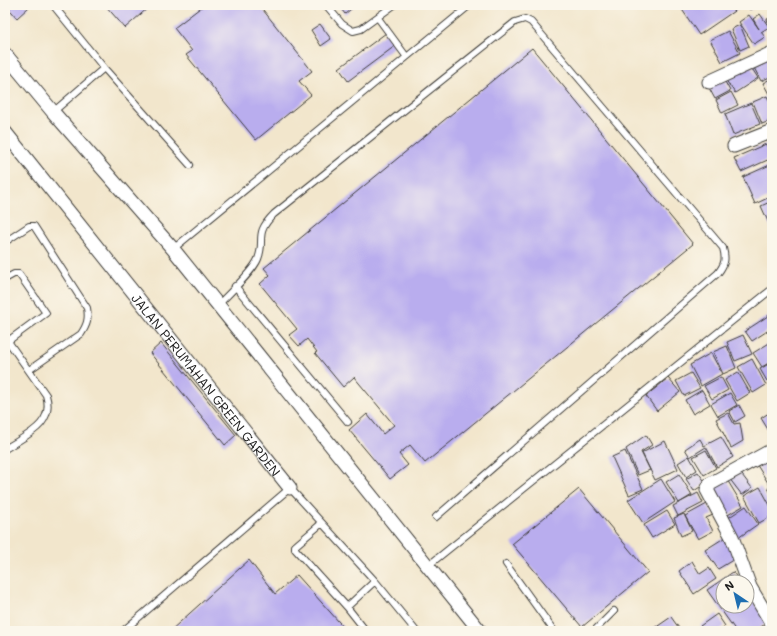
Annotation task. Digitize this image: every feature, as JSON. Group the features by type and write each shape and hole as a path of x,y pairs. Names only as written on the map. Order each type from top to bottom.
{"street":[{"path":"710,82 772,52"},
{"path":"5,54 53,112 173,249 480,631"},
{"path":"734,146 772,131"},
{"name":"JALAN PERUMAHAN GREEN GARDEN","path":"5,132 290,488"},
{"path":"772,450 710,484 707,490 732,537 750,587 772,624"}],"lane":[{"path":"53,5 104,68 190,165"},
{"path":"326,5 342,24 353,31 361,29 394,5"},
{"path":"173,249 406,56 470,5"},
{"path":"378,18 406,56"},
{"path":"218,305 255,264 260,253 261,230 274,214 515,22 525,19 531,22 723,248 726,258 724,265 718,273 436,517"},
{"path":"53,112 104,68"},
{"path":"5,242 29,226 35,227 87,308 87,326 81,334 29,370"},
{"path":"5,280 14,274 19,274 46,313 7,339 46,395 49,405 48,414 34,430 5,449"},
{"path":"235,286 348,422"},
{"path":"428,565 772,289"},
{"path":"123,631 290,488"},
{"name":"JALAN PERUMAHAN GREEN GARDEN","path":"290,488 375,581 416,631"},
{"path":"322,523 296,546 295,549 347,607 366,631"},
{"path":"506,564 554,631"},
{"path":"347,607 375,581"},
{"path":"594,631 614,611"}],"building":[{"path":"6,5 27,5 29,7 17,18"},
{"path":"105,5 147,5 149,7 125,28"},
{"path":"204,5 259,5 312,71 299,81 311,95 256,140 186,55 192,51 174,28"},
{"path":"338,5 356,5 345,14"},
{"path":"679,5 743,5 699,35"},
{"path":"747,5 758,5 750,10"},
{"path":"760,14 769,27 761,32 765,37 754,44 739,22 749,15 759,29 753,19"},
{"path":"772,18 772,35 767,19"},
{"path":"320,24 331,39 321,46 311,30"},
{"path":"740,25 749,46 740,50 731,29"},
{"path":"728,31 740,53 722,62 710,40"},
{"path":"386,33 395,46 348,81 339,68"},
{"path":"532,48 693,244 425,463 410,445 399,454 408,465 390,479 349,430 367,414 383,434 394,425 354,377 343,387 315,353 317,352 307,339 299,346 289,335 297,329 260,284 270,275 264,268"},
{"path":"768,56 772,64 772,76 761,81 752,64"},
{"path":"749,64 758,78 735,93 725,79"},
{"path":"723,78 730,91 715,99 708,86"},
{"path":"772,78 772,92 769,94 763,83"},
{"path":"731,92 738,105 722,113 716,100"},
{"path":"767,96 772,107 772,120 762,124 753,102"},
{"path":"751,103 760,124 733,135 725,114"},
{"path":"766,144 772,158 741,172 734,158"},
{"path":"772,164 772,196 755,204 743,177"},
{"path":"772,201 772,227 771,228 761,206"},
{"path":"771,314 772,328 752,341 745,331"},
{"path":"743,335 752,354 735,361 727,342"},
{"path":"771,342 772,361 762,367 753,353"},
{"path":"161,343 236,435 225,445 150,353"},
{"path":"727,346 736,368 723,374 713,352"},
{"path":"711,353 722,374 701,386 690,365"},
{"path":"752,359 766,385 753,393 738,367"},
{"path":"772,362 772,378 767,381 760,369"},
{"path":"738,372 750,393 737,401 725,380"},
{"path":"691,373 700,388 684,396 676,381"},
{"path":"721,377 728,390 712,399 704,386"},
{"path":"668,378 680,392 657,411 646,396"},
{"path":"702,390 710,404 693,414 685,400"},
{"path":"730,393 737,405 718,416 711,404"},
{"path":"739,405 745,416 735,422 729,411"},
{"path":"772,411 772,436 761,418"},
{"path":"728,413 734,424 740,423 743,441 731,448 716,419"},
{"path":"646,435 652,445 641,452 650,470 638,475 626,449"},
{"path":"721,437 733,457 717,467 706,447 690,457 685,449 700,439 704,446"},
{"path":"665,441 678,469 655,480 642,453"},
{"path":"706,450 716,468 704,475 693,457"},
{"path":"625,451 643,489 629,495 612,457"},
{"path":"772,452 772,485 770,486 755,462"},
{"path":"689,456 697,470 686,477 678,463"},
{"path":"739,471 752,488 742,495 729,478"},
{"path":"698,472 706,483 694,491 686,479"},
{"path":"679,474 692,495 679,503 666,482"},
{"path":"726,478 743,506 726,516 709,488"},
{"path":"661,479 675,502 643,523 628,500"},
{"path":"772,486 772,495 768,488"},
{"path":"760,487 772,509 772,516 759,523 744,496"},
{"path":"579,489 648,572 582,627 512,544"},
{"path":"698,493 703,503 678,516 673,506"},
{"path":"707,504 713,515 706,518 713,531 698,539 685,516"},
{"path":"746,506 758,524 738,538 725,520"},
{"path":"667,511 675,524 652,538 644,525"},
{"path":"684,514 692,531 681,536 674,518"},
{"path":"724,538 736,558 718,569 705,550"},
{"path":"249,560 275,594 297,575 347,631 170,631"},
{"path":"692,561 700,574 709,568 715,580 694,594 679,571"},
{"path":"715,584 715,601 707,590"},
{"path":"755,603 768,622 755,631 736,631 724,614 755,614"},
{"path":"717,614 725,626 718,631 704,631 700,626"},
{"path":"671,617 681,631 661,631 658,626"},
{"path":"657,626 660,631 650,631"}]}
